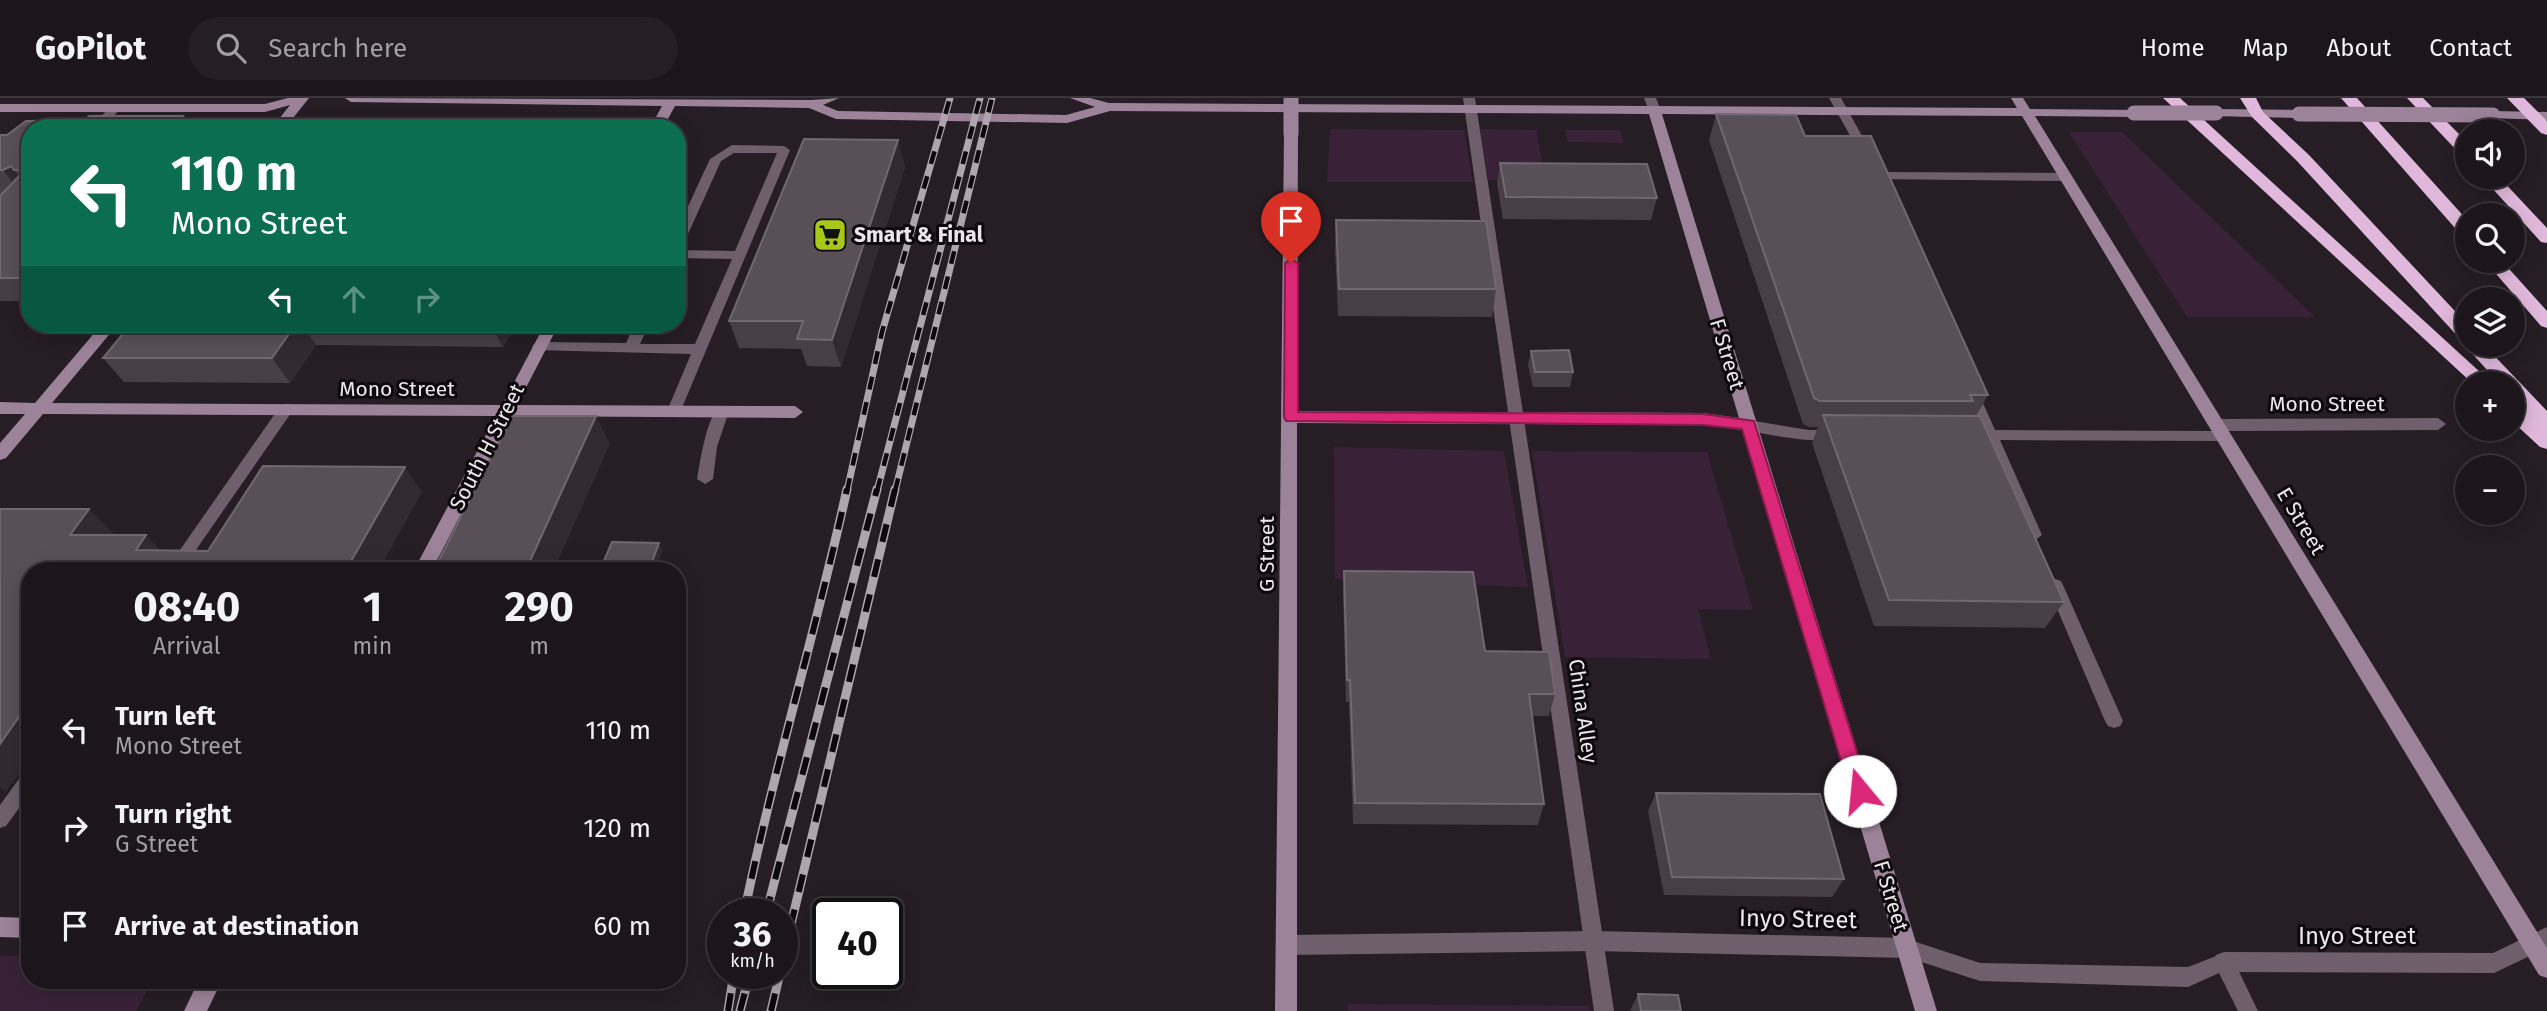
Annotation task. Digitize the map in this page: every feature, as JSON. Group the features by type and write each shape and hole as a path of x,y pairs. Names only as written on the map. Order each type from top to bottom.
{"highway":[{"path":"2171,98 2470,371"},
{"path":"2248,98 2257,114 2303,158 2455,323"},
{"path":"2349,98 2455,217"},
{"path":"2415,98 2455,140"},
{"path":"2515,98 2541,116 2547,130"},
{"path":"2501,189 2547,238"},
{"path":"2503,273 2547,323"},
{"path":"2485,357 2499,371"},
{"path":"2525,399 2547,423"},
{"path":"2525,422 2547,442"}],"street":[{"path":"0,108 265,108 303,98"},
{"path":"286,119 303,98"},
{"path":"351,98 671,100 811,104 833,98"},
{"path":"1076,98 1109,107"},
{"name":"G Street","path":"1286,1011 1291,98"},
{"path":"661,119 671,100"},
{"path":"811,104 836,116 1067,119 1109,107 1470,103 2021,105 2134,113 2541,116"},
{"name":"F Street","path":"1652,105 1926,1011"},
{"name":"E Street","path":"2021,105 2220,430 2540,941 2547,968"},
{"path":"0,454 102,333"},
{"name":"South H Street","path":"427,562 547,333"},
{"name":"Mono Street","path":"0,408 795,412"},
{"path":"1291,417 1703,419 1748,425"},
{"name":"Mono Street","path":"2220,430 2438,424"},
{"path":"0,928 21,928"},
{"name":"Inyo Street","path":"1287,945 1594,941 1907,948"},
{"name":"Inyo Street","path":"2224,962 2494,962 2540,941"},
{"path":"195,1011 206,989"}],"lane":[{"name":"China Alley","path":"1470,103 1604,1011"},
{"path":"1838,105 1859,138 1879,182 2065,177"},
{"path":"105,119 115,108"},
{"path":"674,411 784,150 732,149 716,159 686,225"},
{"path":"686,254 740,255"},
{"path":"631,348 638,333"},
{"path":"539,347 701,349"},
{"path":"1963,374 2039,547"},
{"path":"180,562 286,409"},
{"path":"705,479 710,447 722,411"},
{"path":"1748,425 1809,435 1851,435"},
{"path":"1962,435 2220,430"},
{"path":"2050,572 2114,721"},
{"path":"0,820 21,791"},
{"name":"Inyo Street","path":"1907,948 1980,972 2188,977 2224,962"},
{"path":"2224,962 2248,1011"}],"shaded area":[{"path":"1330,129 1464,130 1473,182 1327,182"},
{"path":"1480,129 1536,130 1546,181 1488,180"},
{"path":"1565,130 1620,130 1624,143 1568,142"},
{"path":"2069,132 2122,132 2315,317 2187,317"},
{"path":"1334,447 1504,451 1528,587 1335,579"},
{"path":"1532,451 1707,452 1753,610 1698,609 1711,659 1565,657"},
{"path":"21,955 21,989 148,989 136,1011 0,1011 0,956"},
{"path":"1348,1004 1589,1006 1590,1011 1348,1011"}],"building":[{"path":"1716,114 1796,115 1805,136 1871,136 1988,395 1970,395 1973,401 1820,401 1814,398"},
{"path":"89,116 183,116 180,119 86,119"},
{"path":"21,125 21,170 14,170 11,166 0,170 0,135 7,135"},
{"path":"804,139 898,140 832,340 797,339 803,321 729,321"},
{"path":"1500,163 1647,164 1657,198 1506,197"},
{"path":"21,174 21,278 0,278 0,196"},
{"path":"1336,220 1486,221 1496,289 1339,289"},
{"path":"124,333 290,333 272,358 103,358"},
{"path":"1569,350 1573,372 1535,372 1531,351"},
{"path":"1823,415 1980,416 2064,602 1889,600"},
{"path":"512,416 596,416 530,562 438,562"},
{"path":"263,466 405,467 351,562 21,562 21,714 0,744 0,509 89,509 70,535 146,535 136,550 208,551"},
{"path":"612,542 659,543 652,562 603,562"},
{"path":"1344,571 1473,572 1485,651 1549,652 1555,694 1529,694 1544,804 1355,803 1350,680 1347,680"},
{"path":"1656,793 1820,794 1844,879 1672,877"},
{"path":"1638,994 1678,995 1681,1011 1641,1011"}],"railway":[{"path":"847,491 882,332 950,98"},
{"path":"877,491 980,98"},
{"path":"895,491 992,98"},
{"path":"748,898 847,489"},
{"path":"770,898 877,489"},
{"path":"797,898 895,489"},
{"path":"728,1011 731,989"},
{"path":"740,1011 746,989"},
{"path":"771,1011 776,989"}],"place":[{"name":"Smart & Final","path":"830,235"}],"route":[{"path":"1291,263 1291,417 1703,419 1748,425 1860,791"}]}
